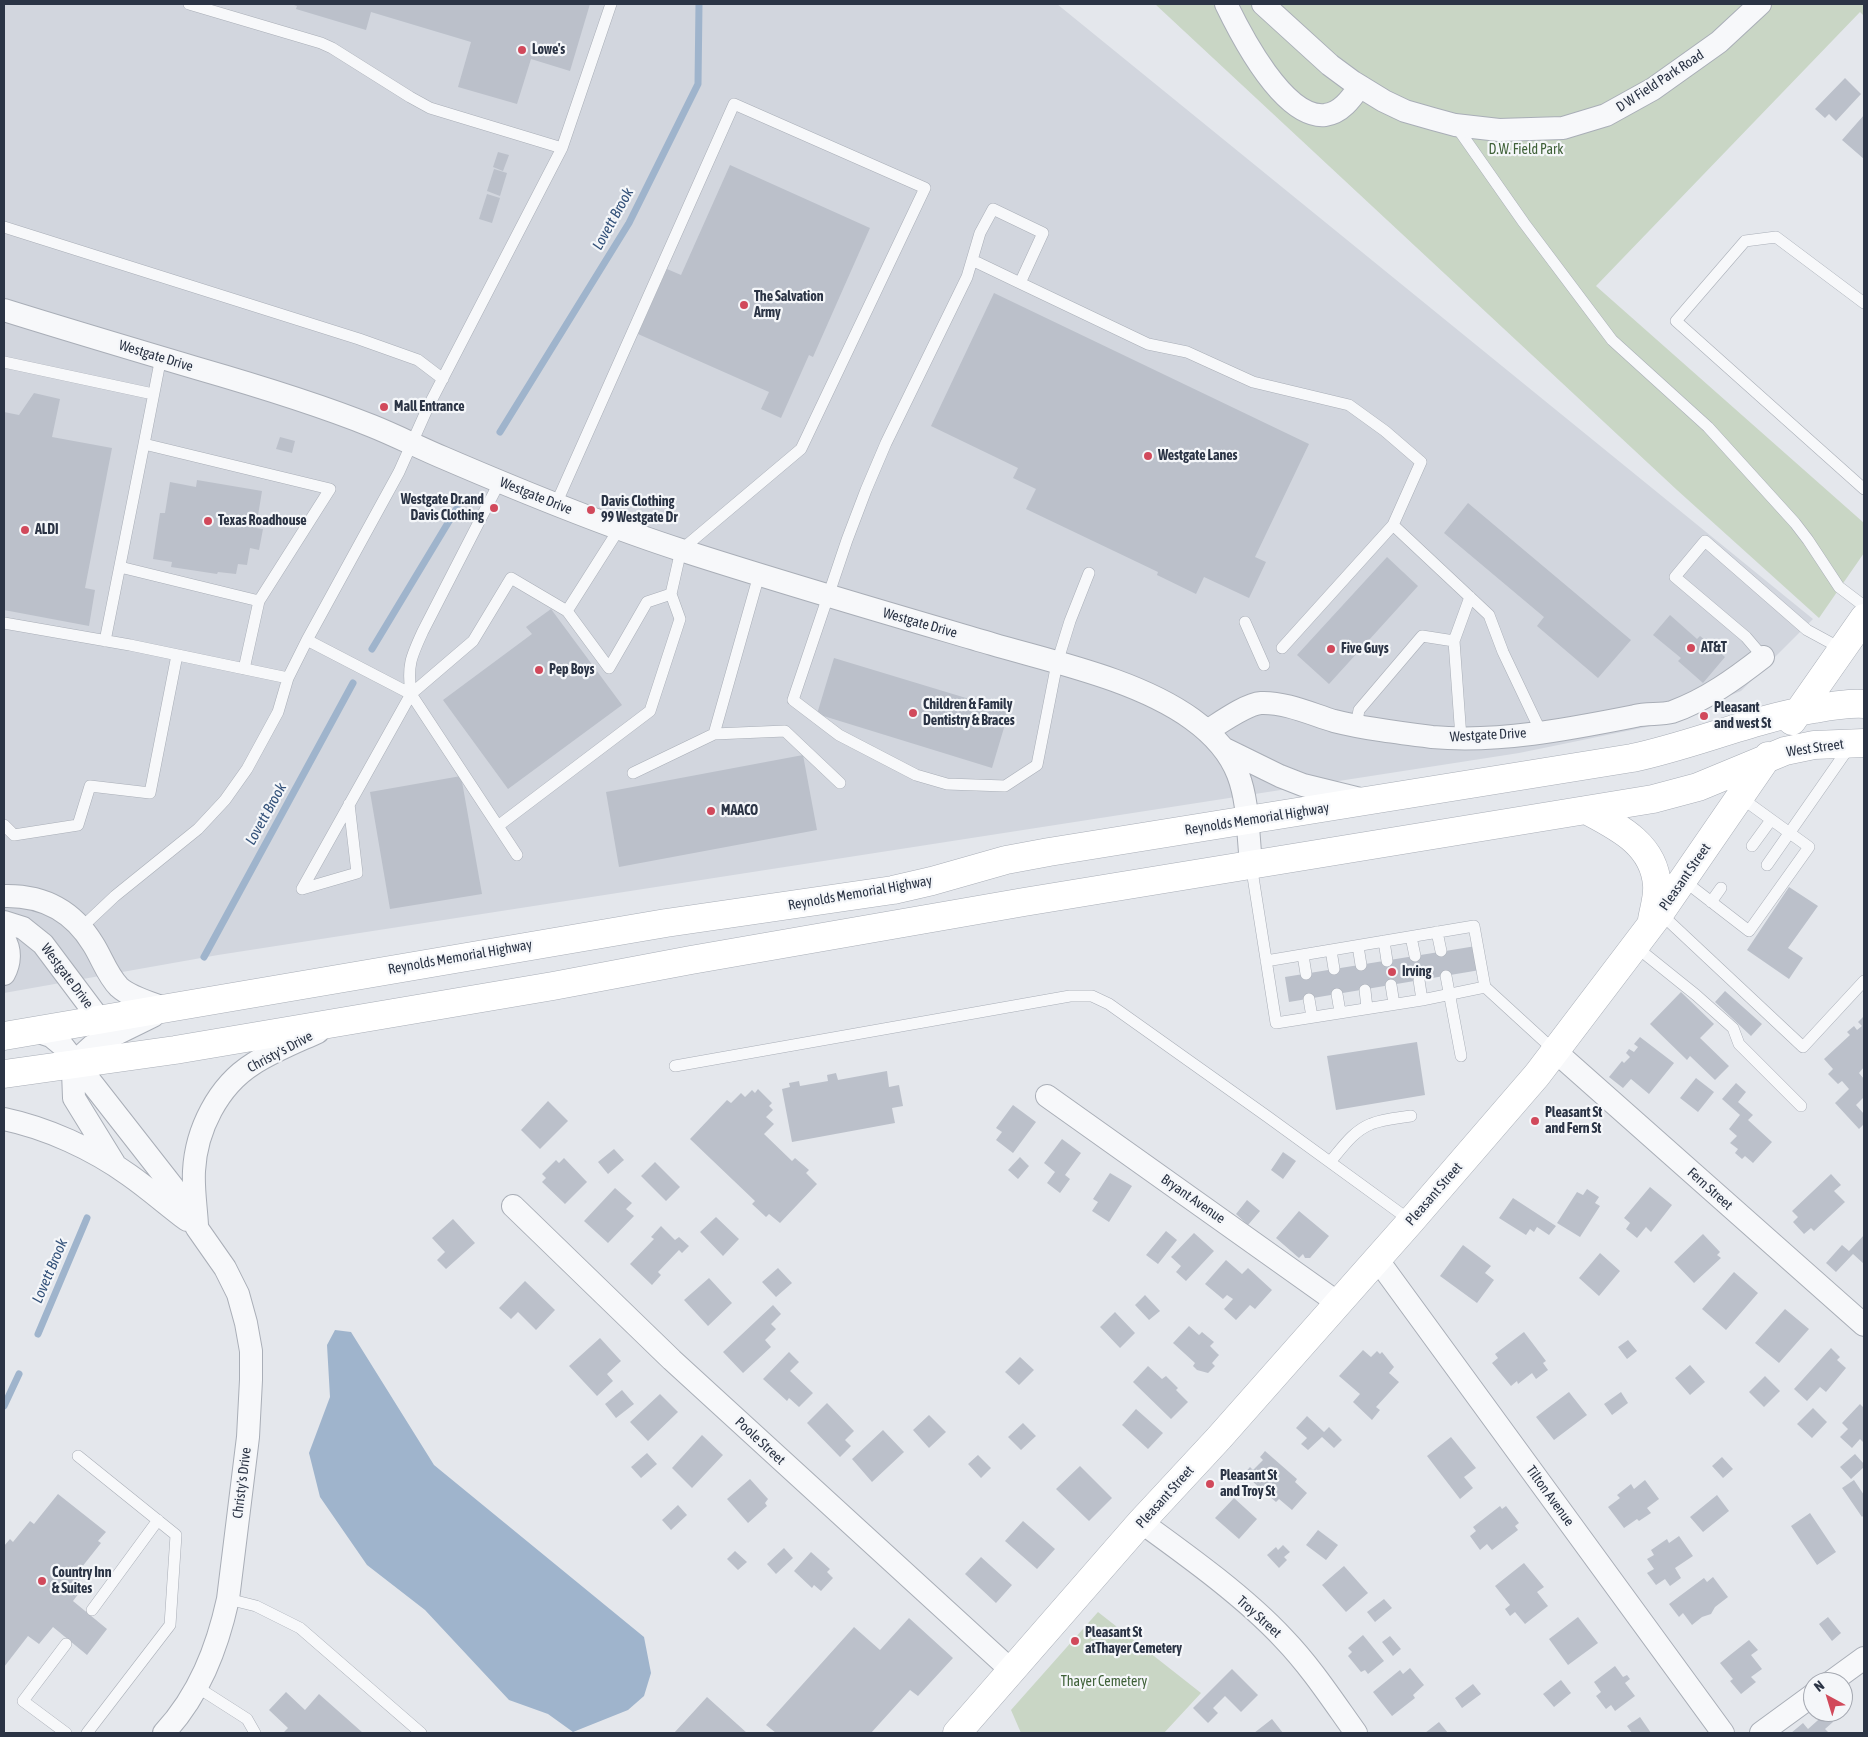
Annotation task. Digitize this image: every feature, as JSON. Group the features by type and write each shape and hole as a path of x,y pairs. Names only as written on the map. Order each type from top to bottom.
{"main road":[{"name":"Pleasant Street","path":"957,1733 1141,1522 1225,1431 1489,1133 1556,1052 1683,880 1864,618"},
{"path":"1799,711 1839,705 1864,704"},
{"name":"Reynolds Memorial Highway","path":"4,1036 36,1031 106,1028 167,1008 666,923 893,890 1020,857 1632,758 1672,748 1763,719 1799,711"},
{"name":"West Street","path":"1767,758 1785,751 1814,745 1858,743"},
{"path":"14,1072 69,1054 140,1055 543,988 850,932 1251,864 1653,799 1687,791 1767,758"},
{"path":"1586,810 1633,837 1647,854 1654,870 1657,886 1656,918"}],"street":[{"path":"1226,4 1247,45 1260,65 1284,94 1298,106 1311,113 1324,115 1334,112 1344,106 1360,86"},
{"name":"D W Field Park Road","path":"1263,4 1310,48 1360,86 1384,101 1405,111 1455,125 1499,130 1563,128 1606,115 1653,89 1711,47 1760,4"},
{"name":"Westgate Drive","path":"4,310 321,407 374,427 556,504 619,529 681,550 1057,663 1131,686 1147,693 1178,709 1207,731 1225,749 1234,762 1243,786 1251,864"},
{"name":"Westgate Drive","path":"1207,731 1258,703 1287,707 1356,726 1390,732 1461,738 1541,732 1642,714 1671,712 1717,690 1763,657"},
{"path":"1225,749 1302,785 1368,801"},
{"name":"Westgate Drive","path":"4,896 20,896 50,903 81,928 94,944 118,986 129,994 167,1008"},
{"name":"Westgate Drive","path":"4,922 23,928 43,944 106,1028 123,1047 140,1055"},
{"path":"4,939 9,952 9,962 4,974"},
{"name":"Westgate Drive","path":"106,1028 106,1010 111,993 109,973"},
{"name":"Christy's Drive","path":"197,1228 194,1172 196,1152 208,1116 216,1102 226,1088 252,1064 337,1022"},
{"name":"Westgate Drive","path":"69,1054 106,1028"},
{"name":"Christy's Drive","path":"36,1031 55,1039 69,1054 173,1187 197,1228 225,1268 238,1294 246,1323 250,1351 251,1380 248,1437 228,1599 222,1628 208,1665 190,1700 164,1733"},
{"name":"Fern Street","path":"1556,1052 1864,1325"},
{"name":"Christy's Drive","path":"69,1054 73,1071 74,1098 116,1166"},
{"name":"Bryant Avenue","path":"1047,1096 1338,1303"},
{"name":"Christy's Drive","path":"4,1119 20,1122 47,1132 95,1154 116,1166 197,1228"},
{"name":"Poole Street","path":"513,1206 672,1360 1012,1671"},
{"name":"Tilton Avenue","path":"1377,1259 1723,1733"},
{"name":"Troy Street","path":"1141,1522 1244,1602 1284,1639 1329,1695 1356,1733"},
{"path":"1845,1672 1864,1658"},
{"path":"1761,1733 1803,1702"}],"lane":[{"path":"188,4 332,48 410,98 430,108 562,148"},
{"path":"81,928 115,896 198,829 225,800 247,769 278,712 288,678 307,640 399,472 442,379 562,148 611,4"},
{"path":"498,826 650,711 680,619 671,594 681,550 801,449 925,188 734,104 556,504"},
{"path":"1455,125 1524,223 1612,340 1714,434 1799,528 1839,587 1864,606"},
{"path":"1020,283 1043,233 993,209 980,233 966,277 890,435 866,490 847,540 793,700 839,735 916,775 947,784 1005,786 1037,765 1057,663 1070,620 1089,573"},
{"path":"4,227 359,339 418,360 442,379"},
{"path":"1864,303 1776,237 1745,241 1676,321 1864,489"},
{"path":"972,260 1148,344 1187,352 1252,382 1349,405 1385,431 1421,462 1393,525 1282,648"},
{"path":"105,641 161,357"},
{"path":"4,362 154,394"},
{"path":"144,444 330,488 259,601 244,669"},
{"path":"500,481 412,655 408,674 411,694 517,855"},
{"path":"1393,525 1489,615 1503,652 1541,732"},
{"path":"567,611 619,529"},
{"path":"1763,657 1746,637 1675,576 1705,541 1807,630 1842,649"},
{"path":"120,567 259,601"},
{"path":"714,734 759,575"},
{"path":"349,804 357,873 302,888 349,804 411,694 473,641 511,578 567,611 609,668 647,602 671,594"},
{"path":"1461,738 1454,641 1470,597"},
{"path":"1245,622 1264,665"},
{"path":"4,623 105,641 288,678"},
{"path":"1356,726 1359,710 1422,636 1454,641"},
{"path":"307,640 411,694"},
{"path":"4,825 9,836 78,825 90,786 150,793 177,655"},
{"path":"633,773 714,734 786,732 840,783"},
{"path":"1767,865 1858,743"},
{"path":"1683,880 1711,902 1733,912 1749,931 1809,847 1740,798"},
{"path":"1752,846 1771,820"},
{"path":"1251,864 1276,1023 1422,1000 1485,987"},
{"path":"1711,902 1721,888"},
{"path":"1656,918 1804,1047 1864,981"},
{"path":"1266,960 1474,926 1485,987 1556,1052"},
{"path":"1437,932 1441,951"},
{"path":"1411,937 1415,956"},
{"path":"1384,941 1387,961"},
{"path":"1358,946 1361,965"},
{"path":"1635,946 1696,995 1733,1028 1739,1044 1801,1106"},
{"path":"1331,950 1334,969"},
{"path":"1303,955 1306,974"},
{"path":"1446,976 1461,1056"},
{"path":"1419,980 1422,1000"},
{"path":"1391,985 1394,1004"},
{"path":"1365,990 1368,1008"},
{"path":"1337,994 1340,1012"},
{"path":"675,1066 1070,996 1092,996 1109,1004 1411,1221"},
{"path":"1309,998 1312,1017"},
{"path":"1330,1162 1359,1130 1372,1123 1410,1116"},
{"path":"78,1456 176,1535 170,1625 87,1733"},
{"path":"92,1610 158,1520"},
{"path":"228,1599 256,1606 300,1628 422,1733"},
{"path":"66,1644 23,1700 66,1733"},
{"path":"197,1687 247,1719 255,1733"}],"shaded area":[{"path":"4,4 1057,4 1813,619 1741,691 1656,725 1519,753 218,955 4,993"}],"green space":[{"name":"D.W. Field Park","path":"1155,4 1864,4 1864,16 1860,12 1596,286 1864,523 1864,553 1819,618 1677,490"},
{"name":"Thayer Cemetery","path":"1098,1612 1201,1693 1164,1733 1021,1733 1011,1710"}],"water":[{"path":"335,1330 351,1332 434,1465 644,1637 651,1673 644,1696 628,1710 573,1732 548,1714 509,1700 425,1610 367,1565 320,1497 309,1453 330,1397 327,1345"}],"building":[{"name":"Lowe's","path":"291,4 590,4 570,71 531,59 517,104 458,87 471,42 371,12 366,30 296,9 297,6"},
{"path":"1845,78 1861,94 1836,121 1829,114 1825,118 1815,109"},
{"path":"1864,115 1864,159 1842,140"},
{"path":"498,152 509,155 503,171 493,167"},
{"name":"The Salvation Army","path":"730,165 870,228 813,357 809,355 781,418 761,409 769,392 638,334 667,269 681,275"},
{"path":"494,169 507,173 500,196 487,191"},
{"path":"487,194 500,198 492,223 479,219"},
{"name":"Westgate Lanes","path":"994,293 1309,444 1255,557 1266,562 1249,598 1204,577 1196,594 1157,575 1158,572 1026,509 1036,489 1013,478 1018,468 931,426"},
{"path":"34,393 60,399 52,437 112,448 85,588 95,590 89,626 4,610 4,412 19,415"},
{"path":"280,437 295,441 292,453 276,449"},
{"name":"Texas Roadhouse","path":"197,480 262,491 256,528 263,529 259,550 250,548 247,565 238,564 236,574 218,572 217,574 171,567 172,562 153,559 160,513 165,513 170,482 196,487"},
{"path":"1468,503 1631,640 1598,678 1537,626 1544,617 1444,533"},
{"path":"1387,557 1418,586 1329,684 1297,655"},
{"path":"551,609 622,705 508,789 443,700 532,634 526,627"},
{"name":"AT&T","path":"1670,615 1697,639 1700,636 1725,657 1703,683 1678,661 1681,658 1653,635"},
{"name":"Children & Family Dentistry & Braces","path":"834,658 1009,711 992,768 817,714"},
{"name":"MAACO","path":"803,755 817,830 619,867 606,792"},
{"path":"461,776 482,894 390,909 370,792"},
{"path":"1789,887 1818,906 1788,948 1803,958 1789,979 1747,950"},
{"name":"Irving","path":"1476,946 1480,970 1289,1002 1285,977"},
{"path":"1725,991 1762,1024 1751,1036 1715,1002"},
{"path":"1681,992 1714,1024 1700,1038 1729,1066 1715,1080 1690,1056 1687,1060 1650,1024"},
{"path":"1864,1016 1864,1067 1859,1073 1864,1079 1864,1097 1856,1105 1864,1114 1864,1124 1859,1129 1835,1103 1849,1089 1842,1081 1838,1084 1828,1074 1833,1069 1824,1059 1850,1035 1847,1032 1854,1026 1857,1030 1862,1026 1858,1022"},
{"path":"1640,1037 1674,1063 1649,1094 1631,1079 1623,1088 1609,1077 1622,1061 1624,1063 1630,1057 1626,1053 1629,1049 1634,1052 1638,1047 1634,1044"},
{"path":"1417,1042 1425,1095 1336,1110 1327,1056"},
{"path":"887,1071 889,1087 899,1085 903,1106 892,1108 895,1123 792,1142 782,1089 790,1087 789,1083 799,1081 800,1086 828,1081 827,1075 836,1073 838,1080"},
{"path":"1696,1078 1714,1092 1698,1112 1680,1098"},
{"path":"1736,1083 1746,1092 1738,1102 1753,1115 1748,1120 1772,1142 1753,1163 1745,1156 1742,1159 1735,1153 1738,1149 1730,1143 1737,1136 1729,1129 1740,1115 1722,1099"},
{"path":"758,1089 772,1103 769,1106 773,1110 766,1117 774,1124 764,1134 792,1161 795,1158 809,1170 806,1173 817,1184 780,1223 769,1214 766,1217 752,1204 755,1201 690,1139 727,1100 731,1103 741,1093 745,1097 752,1090 755,1093"},
{"path":"548,1101 568,1121 540,1149 521,1130"},
{"path":"1013,1105 1036,1122 1013,1153 996,1140 1002,1132 996,1128"},
{"path":"1062,1139 1081,1153 1065,1175 1070,1179 1060,1193 1047,1183 1055,1172 1044,1163"},
{"path":"614,1149 624,1160 608,1174 598,1162"},
{"path":"1283,1152 1296,1161 1283,1179 1271,1170"},
{"path":"1020,1157 1029,1166 1018,1179 1008,1170"},
{"path":"564,1158 587,1182 565,1204 542,1182 546,1178 542,1174 556,1160 559,1163"},
{"path":"655,1162 680,1187 666,1201 641,1176"},
{"path":"1110,1173 1132,1186 1109,1222 1092,1211 1098,1202 1093,1199"},
{"path":"1831,1174 1841,1185 1834,1191 1845,1202 1814,1231 1811,1228 1804,1234 1793,1222 1798,1217 1792,1211"},
{"path":"1650,1187 1672,1205 1651,1232 1646,1227 1637,1238 1626,1229 1630,1223 1624,1218"},
{"path":"615,1188 632,1203 626,1209 634,1216 608,1243 584,1221"},
{"path":"1587,1189 1599,1197 1595,1203 1600,1206 1580,1237 1557,1223 1577,1192 1583,1195"},
{"path":"1513,1198 1556,1226 1549,1235 1537,1227 1534,1232 1530,1229 1526,1235 1499,1218"},
{"path":"1247,1200 1260,1211 1248,1225 1236,1214"},
{"path":"1299,1211 1329,1236 1310,1258 1305,1258 1303,1254 1299,1258 1276,1238"},
{"path":"716,1217 739,1239 723,1256 700,1232"},
{"path":"453,1219 475,1243 446,1269 437,1260 445,1252 432,1238"},
{"path":"661,1226 675,1240 679,1237 689,1246 682,1253 679,1250 658,1272 661,1275 652,1285 630,1264 654,1239 651,1237"},
{"path":"1166,1231 1177,1240 1158,1264 1146,1255"},
{"path":"1194,1233 1214,1251 1186,1281 1176,1272 1181,1266 1171,1257"},
{"path":"1703,1234 1720,1252 1717,1255 1721,1258 1694,1283 1674,1262"},
{"path":"1864,1235 1864,1264 1853,1254 1836,1272 1826,1263 1842,1245 1849,1251"},
{"path":"1463,1245 1491,1266 1485,1273 1494,1280 1477,1303 1440,1276"},
{"path":"1600,1253 1620,1271 1599,1296 1579,1278"},
{"path":"1226,1260 1242,1274 1248,1268 1272,1290 1255,1309 1250,1305 1236,1320 1224,1309 1233,1299 1227,1295 1223,1299 1205,1284"},
{"path":"778,1268 792,1283 776,1297 762,1282"},
{"path":"1734,1272 1758,1293 1726,1330 1702,1309"},
{"path":"709,1278 732,1303 708,1326 684,1300"},
{"path":"525,1281 555,1310 536,1330 518,1312 511,1319 499,1308"},
{"path":"1145,1295 1160,1311 1149,1320 1135,1305"},
{"path":"773,1305 781,1314 771,1324 776,1329 765,1340 771,1347 743,1373 723,1352"},
{"path":"1785,1309 1809,1329 1779,1363 1755,1343"},
{"path":"1115,1312 1135,1333 1120,1348 1100,1327"},
{"path":"1189,1326 1199,1335 1202,1332 1214,1342 1210,1346 1219,1355 1212,1363 1215,1366 1208,1373 1197,1370 1193,1366 1195,1363 1173,1343"},
{"path":"1524,1332 1546,1361 1543,1363 1548,1370 1536,1379 1532,1373 1518,1384 1517,1381 1511,1386 1492,1363 1498,1358 1495,1354"},
{"path":"600,1338 621,1361 607,1374 613,1381 597,1396 569,1366"},
{"path":"1628,1340 1637,1351 1627,1359 1618,1347"},
{"path":"1831,1348 1840,1357 1837,1360 1846,1368 1826,1392 1820,1387 1807,1401 1794,1389"},
{"path":"1363,1350 1371,1357 1377,1351 1380,1354 1382,1352 1394,1367 1389,1373 1399,1382 1376,1407 1380,1410 1372,1420 1353,1402 1360,1394 1339,1376"},
{"path":"789,1352 799,1362 790,1371 813,1393 799,1407 789,1398 787,1401 763,1379"},
{"path":"1020,1357 1034,1370 1019,1385 1005,1372"},
{"path":"1690,1365 1705,1382 1690,1395 1675,1378"},
{"path":"1148,1366 1162,1379 1166,1376 1188,1402 1171,1419 1133,1382"},
{"path":"1765,1376 1780,1391 1764,1407 1749,1392"},
{"path":"622,1390 634,1404 616,1418 605,1404"},
{"path":"1569,1392 1587,1415 1554,1440 1536,1417"},
{"path":"1621,1392 1628,1403 1612,1415 1604,1404"},
{"path":"660,1394 678,1412 648,1441 630,1422"},
{"path":"827,1403 854,1431 845,1440 851,1446 840,1457 807,1423"},
{"path":"1860,1404 1864,1408 1864,1443 1860,1439 1852,1448 1840,1437 1848,1429 1842,1423"},
{"path":"1813,1408 1827,1422 1812,1438 1797,1424"},
{"path":"1136,1409 1163,1433 1148,1449 1122,1425"},
{"path":"929,1415 946,1432 929,1448 913,1430"},
{"path":"1307,1416 1324,1432 1329,1427 1342,1440 1334,1448 1322,1437 1308,1450 1301,1444 1307,1438 1296,1428"},
{"path":"1023,1423 1036,1436 1021,1450 1008,1437"},
{"path":"883,1430 904,1452 872,1482 852,1459"},
{"path":"702,1435 723,1455 692,1488 672,1468"},
{"path":"1451,1437 1476,1468 1464,1477 1473,1488 1460,1499 1427,1456"},
{"path":"1265,1451 1297,1479 1295,1482 1307,1493 1292,1510 1279,1499 1276,1502 1244,1474 1250,1467 1253,1470 1263,1460 1260,1457"},
{"path":"647,1453 657,1464 641,1478 631,1467"},
{"path":"1855,1454 1864,1464 1864,1467 1851,1479 1840,1467"},
{"path":"978,1455 991,1468 981,1478 968,1464"},
{"path":"1722,1457 1733,1469 1723,1478 1712,1466"},
{"path":"1080,1466 1112,1498 1089,1521 1056,1489"},
{"path":"750,1479 768,1499 765,1503 767,1506 748,1523 727,1499"},
{"path":"1645,1480 1659,1499 1647,1508 1651,1513 1639,1521 1637,1519 1624,1528 1608,1507 1620,1498 1617,1495 1631,1484 1634,1489"},
{"path":"1854,1480 1864,1495 1864,1515 1862,1517 1842,1488"},
{"name":"Country Inn & Suites","path":"58,1494 106,1532 98,1541 101,1543 74,1577 85,1585 73,1601 107,1629 87,1655 53,1627 39,1644 28,1636 4,1667 4,1546 10,1539 13,1542 30,1521 34,1524"},
{"path":"1717,1495 1729,1511 1703,1532 1690,1517"},
{"path":"1234,1498 1257,1519 1239,1539 1215,1518"},
{"path":"678,1505 687,1515 671,1530 662,1520"},
{"path":"1500,1506 1502,1509 1506,1506 1519,1523 1515,1526 1518,1530 1492,1550 1487,1544 1480,1550 1470,1536 1476,1531 1473,1527"},
{"path":"1810,1513 1836,1552 1817,1565 1791,1526"},
{"path":"1023,1521 1055,1549 1037,1569 1005,1541"},
{"path":"1318,1530 1338,1545 1326,1560 1306,1545"},
{"path":"1679,1536 1693,1556 1675,1568 1681,1578 1670,1586 1665,1579 1656,1585 1647,1573 1654,1569 1647,1559 1654,1555 1651,1550 1667,1539 1669,1543"},
{"path":"1283,1545 1290,1552 1284,1557 1287,1560 1279,1568 1267,1555 1276,1547 1278,1550"},
{"path":"784,1548 793,1558 776,1574 767,1564"},
{"path":"735,1551 747,1562 738,1570 727,1559"},
{"path":"811,1552 830,1569 827,1572 833,1578 821,1591 814,1585 812,1588 794,1571"},
{"path":"981,1557 1012,1585 996,1603 965,1574"},
{"path":"1524,1563 1544,1587 1537,1592 1548,1606 1525,1624 1515,1612 1510,1616 1505,1609 1510,1605 1495,1586"},
{"path":"1344,1566 1368,1593 1346,1612 1322,1585"},
{"path":"1713,1577 1728,1597 1715,1607 1711,1614 1702,1617 1692,1625 1683,1613 1679,1617 1669,1604 1704,1578 1707,1582"},
{"path":"1384,1599 1392,1608 1375,1622 1367,1612"},
{"path":"1578,1617 1598,1643 1568,1665 1549,1639"},
{"path":"1828,1617 1841,1633 1832,1641 1819,1624"},
{"path":"909,1618 953,1658 918,1696 910,1690 871,1733 776,1733 766,1725 854,1627 880,1650"},
{"path":"1363,1635 1384,1661 1368,1674 1365,1670 1361,1672 1348,1656 1352,1652 1348,1648"},
{"path":"1390,1636 1401,1649 1393,1656 1382,1642"},
{"path":"1749,1640 1758,1650 1751,1655 1762,1669 1751,1677 1756,1682 1741,1694 1730,1681 1733,1679 1720,1663"},
{"path":"1615,1666 1623,1677 1627,1675 1630,1679 1625,1683 1635,1696 1615,1711 1611,1705 1606,1709 1596,1696 1601,1692 1594,1682"},
{"path":"1410,1668 1424,1685 1413,1695 1415,1698 1392,1716 1373,1692 1400,1670 1403,1674"},
{"path":"1232,1669 1258,1695 1241,1712 1225,1696 1213,1708 1218,1713 1208,1723 1193,1708"},
{"path":"1561,1680 1571,1693 1554,1707 1543,1694"},
{"path":"1473,1684 1481,1694 1462,1708 1455,1698"},
{"path":"286,1692 305,1710 319,1694 363,1733 283,1733 288,1728 269,1710"},
{"path":"707,1697 747,1733 674,1733"},
{"path":"1640,1717 1651,1733 1632,1733 1627,1726"},
{"path":"1272,1719 1283,1733 1254,1733"},
{"path":"1439,1722 1448,1733 1425,1733"},
{"path":"1816,1722 1833,1722 1825,1729 1829,1733 1791,1733 1803,1723 1808,1729"}],"waterway":[{"name":"Lovett Brook","path":"500,432 629,223 698,84 699,4"},
{"name":"Lovett Brook","path":"372,649 457,508"},
{"name":"Lovett Brook","path":"204,957 353,683"},
{"name":"Lovett Brook","path":"38,1334 87,1218"},
{"name":"Lovett Brook","path":"4,1406 19,1374"}],"place":[{"name":"Lowe's","path":"522,50"},
{"name":"The Salvation Army","path":"744,305"},
{"name":"Mall Entrance","path":"384,407"},
{"name":"Westgate Lanes","path":"1148,456"},
{"name":"Westgate Dr.and Davis Clothing","path":"494,508"},
{"name":"Davis Clothing 99 Westgate Dr","path":"591,510"},
{"name":"Texas Roadhouse","path":"208,521"},
{"name":"ALDI","path":"25,530"},
{"name":"AT&T","path":"1691,648"},
{"name":"Five Guys","path":"1331,649"},
{"name":"Pep Boys","path":"539,670"},
{"name":"Children & Family Dentistry & Braces","path":"913,713"},
{"name":"Pleasant and west St","path":"1704,716"},
{"name":"MAACO","path":"711,811"},
{"name":"Irving","path":"1392,972"},
{"name":"Pleasant St and Fern St","path":"1535,1121"},
{"name":"Pleasant St and Troy St","path":"1210,1484"},
{"name":"Country Inn & Suites","path":"42,1581"},
{"name":"Pleasant St atThayer Cemetery","path":"1075,1641"}]}
